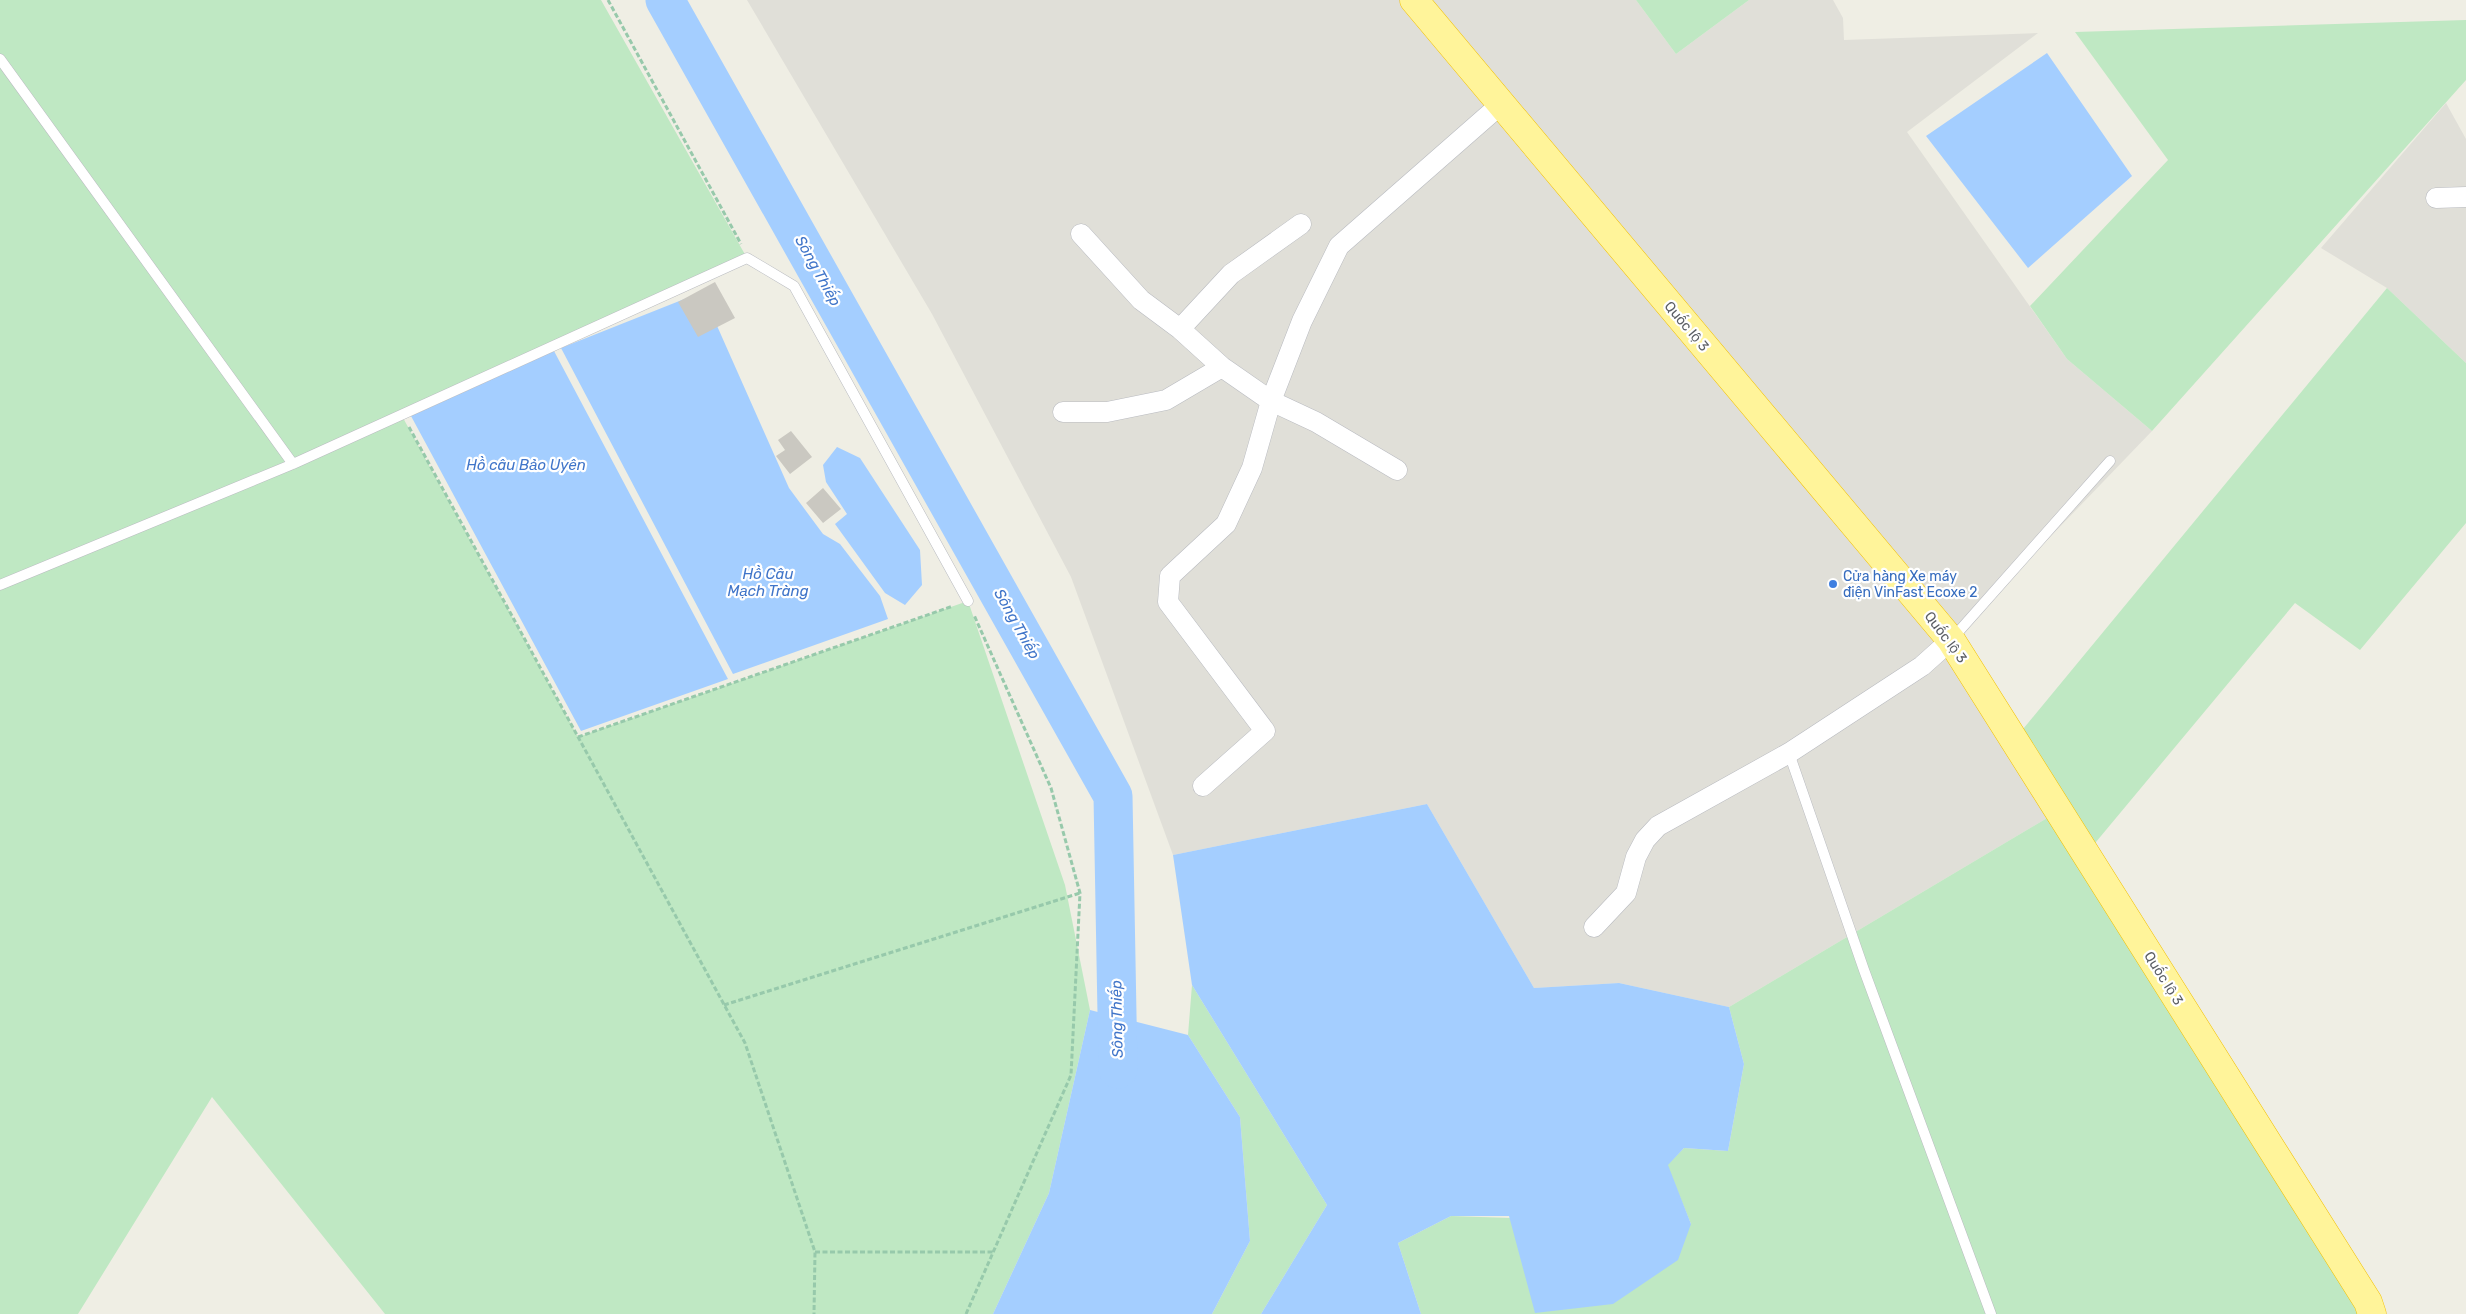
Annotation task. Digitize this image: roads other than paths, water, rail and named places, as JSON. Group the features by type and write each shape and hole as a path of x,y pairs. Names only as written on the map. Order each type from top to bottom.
{"highway":[{"name":"Quốc lộ 3","path":"1414,0 1500,105 1951,640 2368,1302 2372,1314"}],"street":[{"path":"1203,786 1265,731 1168,602 1170,576 1226,524 1252,468 1271,401 1302,321 1339,246 1500,105"},
{"path":"2436,198 2466,197"},
{"path":"1180,329 1231,274 1301,224"},
{"path":"1081,234 1141,300 1180,329 1222,367 1271,401 1316,422 1397,470"},
{"path":"1062,412 1107,412 1166,400 1222,367"},
{"path":"1594,927 1626,893 1636,858 1645,840 1658,826 1789,753 1922,666 1951,640"}],"lane":[{"path":"0,59 294,464"},
{"path":"0,585 294,464 748,258 794,286 968,601"},
{"path":"1951,640 2110,461"},
{"path":"1789,753 1864,970 1991,1314"}],"water":[{"path":"2047,53 2132,176 2028,268 1926,136"},
{"name":"Hồ Câu Mạch Tràng","path":"702,292 789,488 823,534 840,544 880,596 888,619 733,674 561,348"},
{"name":"Hồ câu Bảo Uyên","path":"554,351 728,679 581,731 411,416"},
{"path":"837,447 860,458 920,550 922,585 905,605 885,593 835,524 847,514 826,482 823,465"},
{"path":"1427,804 1534,988 1619,983 1729,1007 1744,1064 1728,1151 1684,1148 1668,1165 1691,1224 1678,1260 1613,1304 1535,1313 1509,1216 1451,1216 1398,1243 1421,1314 1261,1314 1327,1205 1192,985 1173,855"},
{"path":"1090,1010 1188,1035 1240,1117 1250,1241 1212,1314 993,1314 1049,1193"}],"waterway":[{"name":"Sông Thiếp","path":"665,0 1113,796 1118,1069"}],"place":[{"name":"Cửa hàng Xe máy điện VinFast Ecoxe 2","path":"1833,584"}]}
